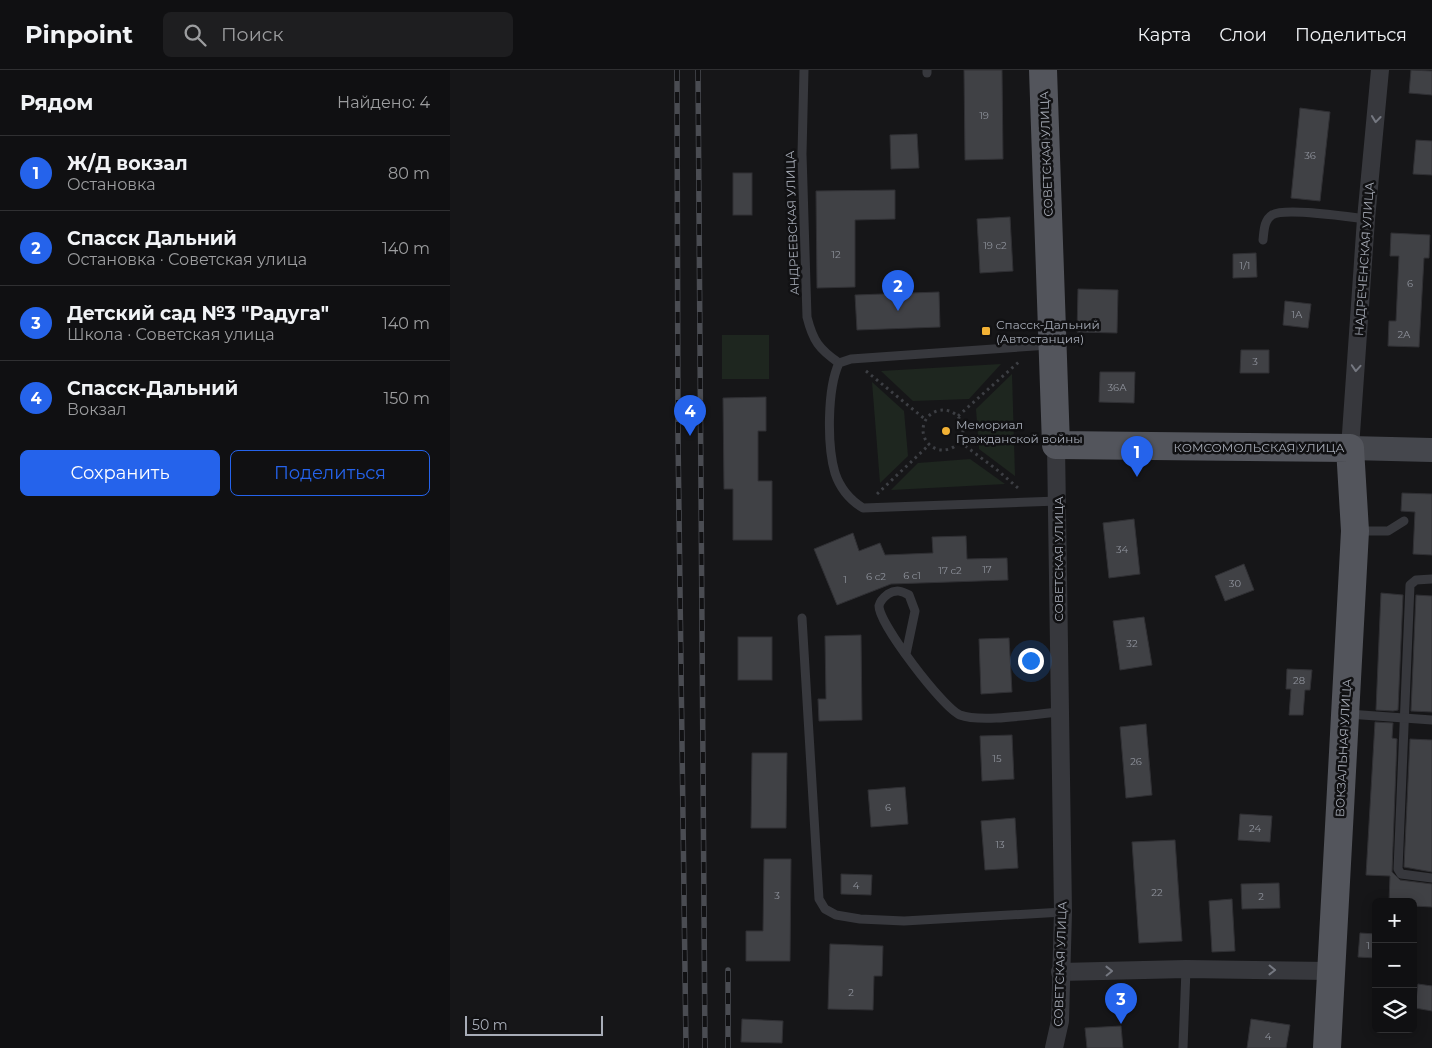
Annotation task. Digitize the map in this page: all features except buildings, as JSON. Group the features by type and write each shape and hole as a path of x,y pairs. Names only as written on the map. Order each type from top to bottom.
{"main road":[{"name":"СОВЕТСКАЯ УЛИЦА","path":"1044,70 1044,345 1056,445"},
{"name":"КОМСОМОЛЬСКАЯ УЛИЦА","path":"1056,445 1432,450"},
{"name":"ВОКЗАЛЬНАЯ УЛИЦА","path":"1327,1048 1355,531 1350,448"}],"street":[{"name":"НАДРЕЧЕНСКАЯ УЛИЦА","path":"1350,448 1366,219 1380,70"},
{"name":"СОВЕТСКАЯ УЛИЦА","path":"1054,1048 1060,1021 1063,912 1056,445"},
{"path":"1060,972 1186,970 1330,971"}],"lane":[{"name":"АНДРЕЕВСКАЯ УЛИЦА","path":"804,70 802,154 807,318 812,338 823,352 839,364"},
{"path":"1263,240 1264,226 1270,216 1277,213 1294,212 1366,219"},
{"path":"1044,345 851,359 839,364 834,374 831,397 831,453 835,474 843,490 852,501 864,508 1058,501"},
{"path":"1355,531 1388,531 1404,521"},
{"path":"1432,579 1416,580 1410,585 1398,868 1402,874 1410,877 1432,878"},
{"path":"906,654 915,611 910,595 901,591 891,592 882,598 879,605 882,616 906,654 938,696 958,714 980,717 1059,712"},
{"path":"802,618 819,899 825,909 836,915 860,919 904,921 1063,912"},
{"path":"1345,714 1432,720"},
{"path":"1183,1048 1186,970"}],"path":[{"path":"958,416 1044,345"},
{"path":"851,359 926,420"},
{"path":"939,410 953,412 958,416 964,429 960,442 950,450 943,451 929,445 922,429 926,420 933,412 939,410"},
{"path":"960,442 996,469 1033,502"},
{"path":"864,508 929,445"}],"shaded area":[{"path":"722,335 769,335 769,379 722,379"},
{"path":"1001,364 969,399 913,401 881,371"},
{"path":"1012,374 1015,476 979,449 976,409"},
{"path":"872,382 904,411 908,456 880,483"},
{"path":"970,459 1005,484 891,490 918,463"}],"railway":[{"path":"677,70 678,437 686,1048"},
{"path":"698,70 705,1048"},
{"path":"728,970 728,1048"}],"place":[{"name":"Спасск Дальний","path":"898,311"},
{"name":"Спасск-Дальний (Автостанция)","path":"986,331"},
{"name":"Мемориал Гражданской войны","path":"946,431"},
{"name":"Спасск-Дальний","path":"690,436"},
{"name":"Ж/Д вокзал","path":"1137,477"},
{"name":"Детский сад №3 \"Радуга\"","path":"1121,1024"}]}
